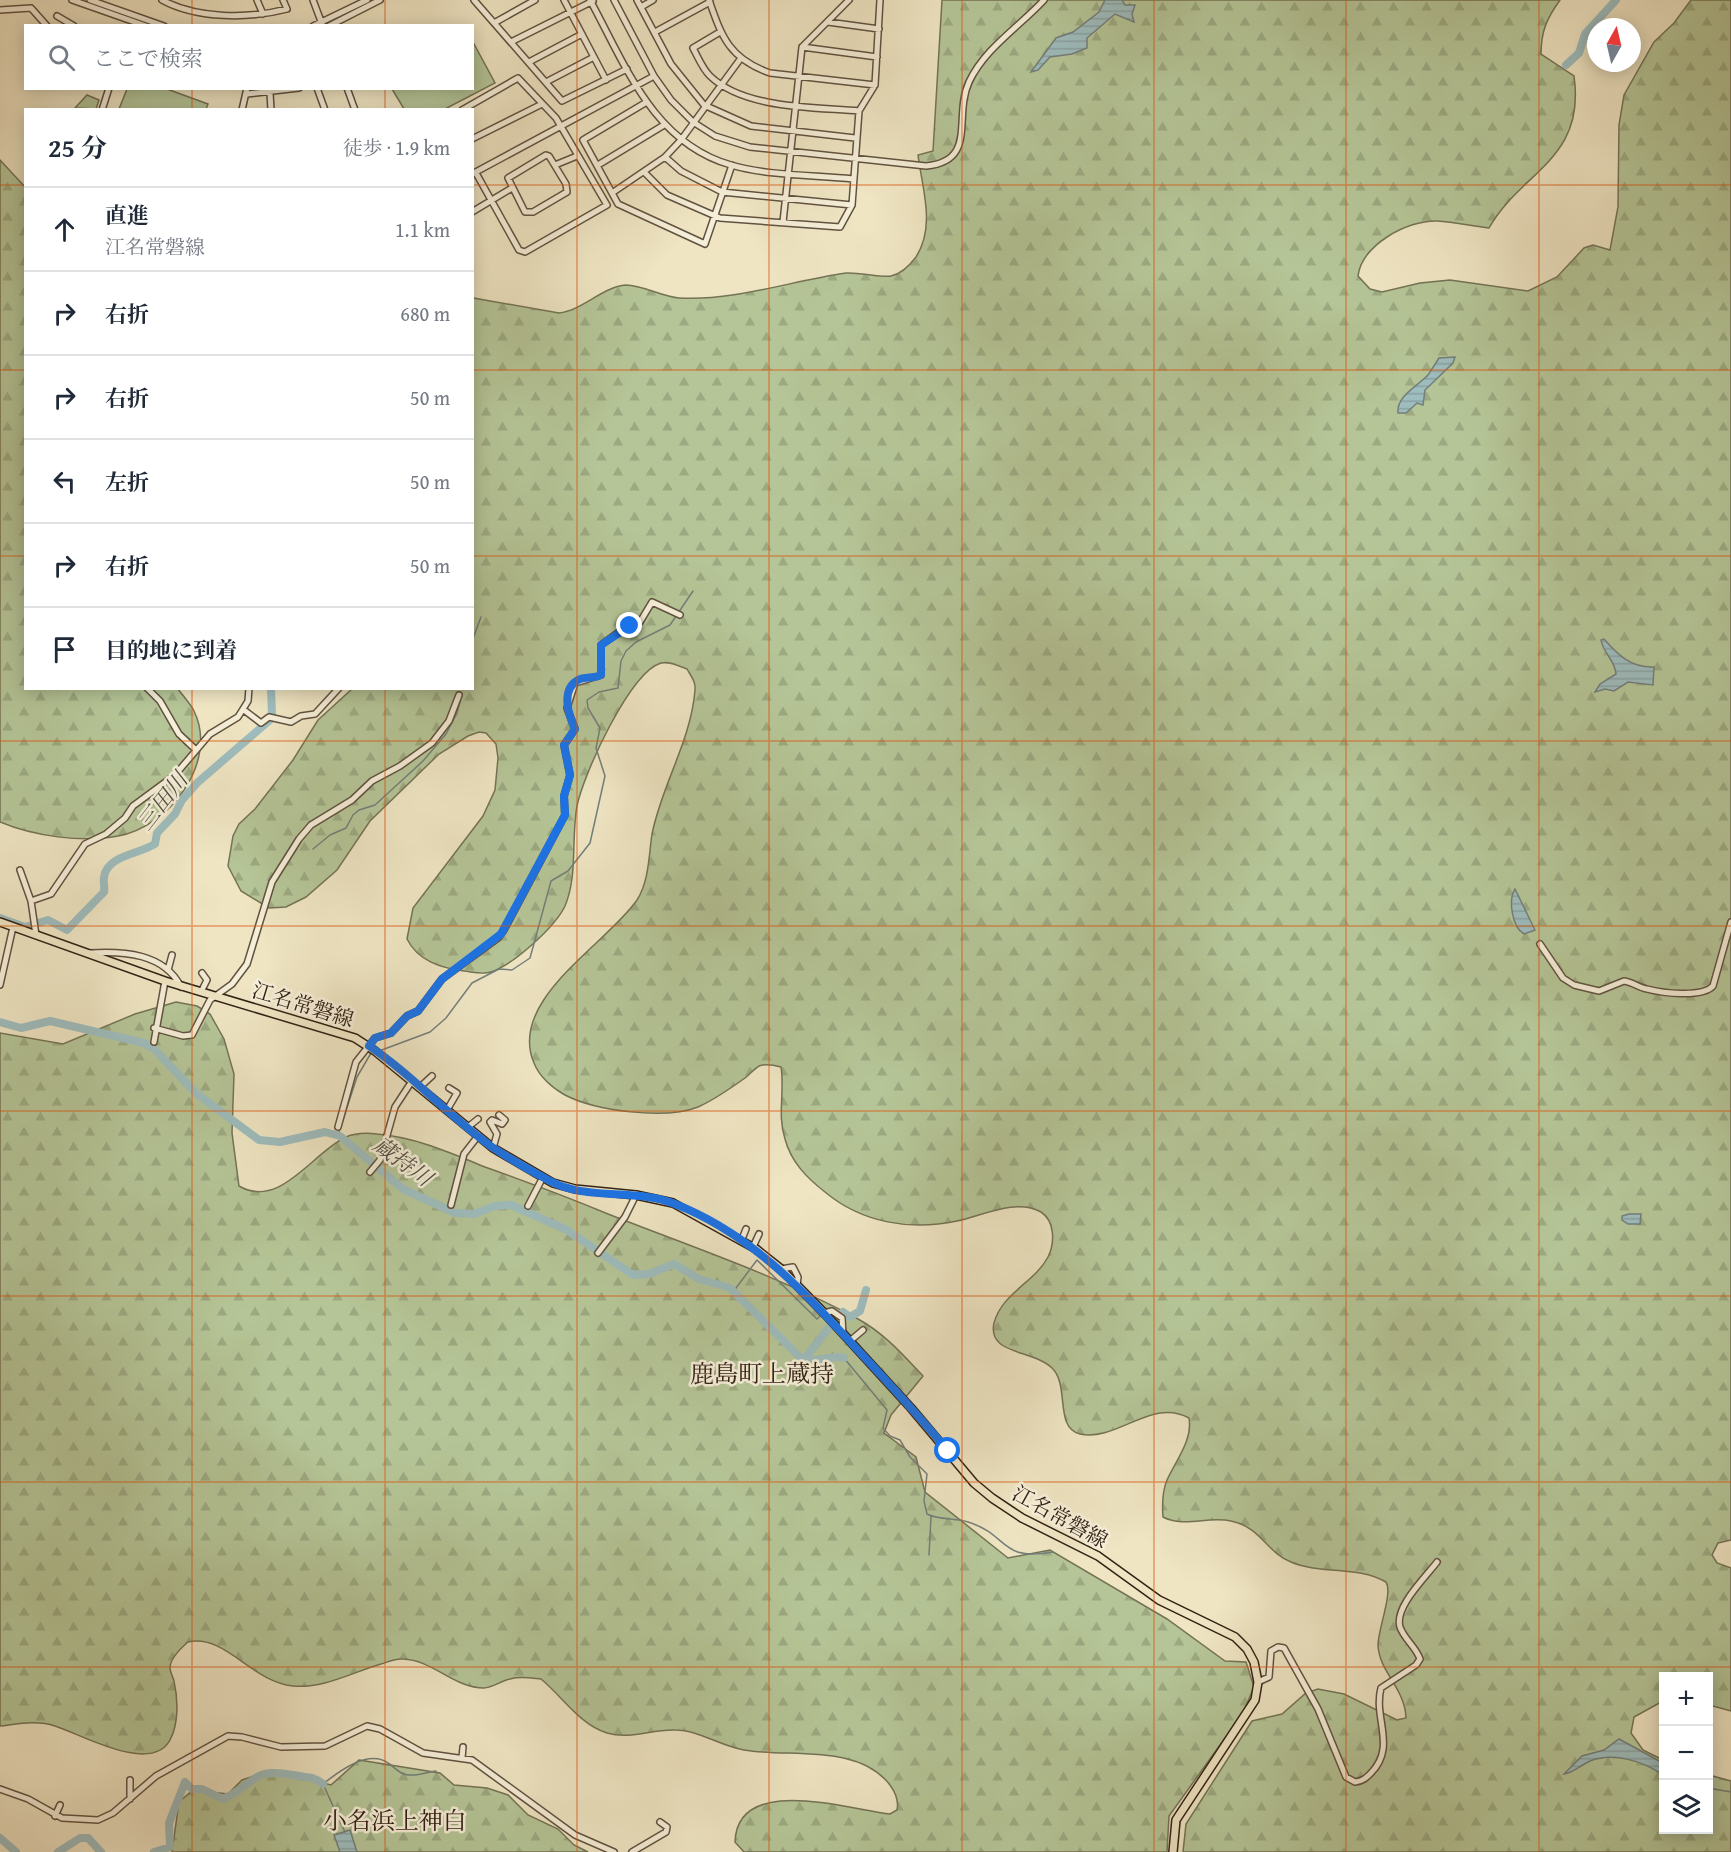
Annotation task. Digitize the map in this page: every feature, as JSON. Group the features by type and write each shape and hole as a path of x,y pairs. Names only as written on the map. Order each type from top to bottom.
{"main road":[{"name":"江名常磐線","path":"0,922 181,987 341,1032 374,1050 493,1148 543,1177 575,1189 636,1195 673,1203 742,1239 797,1285 911,1407 974,1483 1022,1518 1098,1556 1159,1600 1235,1637 1247,1649 1254,1662 1258,1682"},
{"path":"1173,1852 1176,1820 1211,1765 1248,1714 1255,1700 1258,1682"}],"street":[{"path":"72,0 133,20 154,24"},
{"path":"90,0 133,20"},
{"path":"162,0 204,13 263,14 286,9 283,0"},
{"path":"257,0 263,14"},
{"path":"313,0 322,24 367,0"},
{"path":"333,24 380,0"},
{"path":"494,23 535,0"},
{"path":"564,0 606,80"},
{"path":"511,42 592,0 645,103 681,140 710,157 732,165 853,179"},
{"path":"614,0 654,76 671,100 693,122 715,136 731,142 790,151 926,166 943,164 954,158 958,147 964,94 976,68 1044,0"},
{"path":"637,0 675,71 706,106 751,126 855,138"},
{"path":"641,7 653,0"},
{"path":"783,222 802,47 849,0"},
{"path":"644,172 667,195 714,216 840,227 852,205 855,138 859,111 875,85 880,0"},
{"path":"477,1 562,101 627,69"},
{"path":"655,32 710,1 720,32 741,58 755,68 770,73 875,85"},
{"path":"0,10 31,8 45,24"},
{"path":"57,16 71,24"},
{"path":"828,22 879,28"},
{"path":"720,32 693,48 710,76 722,84 750,98 859,111"},
{"path":"529,62 582,34"},
{"path":"802,47 877,57"},
{"path":"546,82 594,57"},
{"path":"612,193 665,157 681,140 741,58"},
{"path":"466,108 518,78 556,118 561,128 577,156 607,205 525,252 519,250 474,174 561,128 654,76"},
{"path":"103,108 108,90"},
{"path":"243,108 247,91 270,93 287,90"},
{"path":"318,90 325,108"},
{"path":"348,90 354,108"},
{"path":"270,93 271,108"},
{"path":"645,103 584,140 618,204 705,244 732,165"},
{"path":"474,138 542,104"},
{"path":"598,165 664,125"},
{"path":"549,156 566,184 567,192 533,212 525,212 512,188 507,180 509,175 549,156"},
{"path":"555,165 577,156"},
{"path":"665,157 681,171 722,192 852,205"},
{"path":"474,211 512,188"},
{"path":"338,1127 356,1062 374,1050 375,1038 391,1033 407,1016 418,1011 442,979 498,938 504,930 565,815 564,796 570,775 564,745 575,729 568,711 568,699 578,680 601,675 601,645 623,629 640,622 652,602 680,615"},
{"path":"149,690 160,701 179,734 196,750"},
{"path":"31,901 51,894 85,844 106,834 138,802 176,775 210,734 232,723 244,710 250,697 249,690"},
{"path":"244,710 261,723 269,717 291,722 301,716 315,714 337,690"},
{"path":"154,1028 183,1036 192,1035 202,1013 214,996 232,984 247,964 275,876 305,831 357,796 377,777 395,770 426,748 446,726 459,695"},
{"path":"20,870 31,901 36,935"},
{"path":"1540,944 1563,978 1581,988 1599,991 1624,981 1647,989 1688,994 1711,988 1731,922"},
{"path":"0,985 14,927"},
{"path":"88,953 152,958 168,970 181,987"},
{"path":"168,970 172,955"},
{"path":"201,992 207,980 202,973"},
{"path":"154,1042 154,1028 165,981"},
{"path":"420,1087 432,1076"},
{"path":"370,1172 380,1160 395,1107 412,1081"},
{"path":"447,1110 456,1093 449,1088"},
{"path":"493,1148 497,1136 490,1122 502,1124 505,1120 499,1115"},
{"path":"468,1127 478,1119"},
{"path":"451,1205 465,1154 478,1136"},
{"path":"528,1206 543,1177"},
{"path":"598,1253 626,1217 636,1195"},
{"path":"742,1239 746,1229"},
{"path":"753,1247 759,1234"},
{"path":"823,1313 832,1311 839,1316 844,1324 843,1334"},
{"path":"850,1341 863,1330"},
{"path":"1258,1682 1269,1677 1270,1651 1278,1647 1284,1648 1318,1709 1346,1777 1355,1782 1364,1780 1375,1769 1385,1750 1381,1688 1416,1665 1420,1659 1400,1627 1401,1615 1412,1593 1437,1562"},
{"path":"0,1789 28,1799 56,1816 67,1819 98,1820 113,1813 156,1776 228,1736 242,1737 281,1748 314,1747 334,1744 367,1726 380,1729 423,1753 462,1758 483,1765 574,1834 614,1852"},
{"path":"462,1758 463,1747"},
{"path":"130,1780 130,1799"},
{"path":"56,1816 60,1805"},
{"path":"632,1852 666,1832 667,1827 660,1822"}],"green space":[{"path":"942,0 1560,0 1546,25 1541,54 1574,76 1575,104 1570,127 1561,146 1502,209 1489,228 1437,221 1413,225 1400,230 1377,245 1361,265 1358,276 1370,289 1382,292 1420,283 1450,280 1528,291 1557,277 1584,248 1593,245 1610,250 1618,207 1619,125 1624,95 1637,72 1641,72 1641,65 1654,42 1674,23 1691,0 1731,0 1731,1540 1718,1543 1712,1555 1717,1563 1731,1568 1731,1711 1713,1706 1713,1672 1659,1672 1659,1703 1634,1717 1631,1733 1643,1750 1659,1758 1659,1834 1713,1834 1713,1776 1731,1781 1731,1852 1183,1852 1186,1824 1252,1721 1282,1714 1306,1693 1318,1689 1344,1694 1397,1720 1406,1718 1405,1707 1379,1655 1379,1638 1388,1594 1386,1582 1363,1574 1303,1566 1291,1562 1276,1553 1250,1529 1231,1521 1179,1522 1163,1517 1164,1489 1189,1434 1189,1418 1175,1413 1162,1413 1094,1435 1080,1434 1072,1430 1064,1415 1060,1385 1052,1368 1034,1357 1004,1346 997,1341 994,1333 994,1323 1004,1304 1035,1274 1048,1257 1053,1239 1049,1221 1041,1212 1031,1208 1010,1207 957,1221 922,1225 888,1222 839,1203 806,1175 791,1155 783,1130 781,1067 767,1064 759,1066 728,1090 698,1107 668,1113 650,1113 612,1109 578,1101 555,1089 546,1081 534,1063 529,1040 534,1017 547,995 564,974 623,917 641,893 652,834 692,709 695,684 687,669 671,663 661,663 649,670 622,704 598,750 581,791 575,818 572,882 565,906 560,915 533,944 510,962 491,972 455,970 431,962 417,953 407,939 413,908 483,816 495,790 498,758 496,744 486,733 479,732 468,736 439,754 370,821 337,870 306,897 286,907 269,908 241,891 228,866 233,836 239,824 255,809 293,760 318,720 351,690 474,690 474,298 559,313 576,308 609,290 626,285 673,297 700,298 742,294 846,273 895,275 916,257 925,233 926,207 918,155 933,151"},
{"path":"474,44 495,83 447,108 403,108 393,90 474,90"},
{"path":"127,90 170,90 208,104 206,108 119,108"},
{"path":"87,95 99,100 96,108 75,108"},
{"path":"0,160 24,186 24,690 179,690 194,711 200,731 200,751 194,771 171,806 155,820 137,830 118,836 89,839 42,834 0,822"},
{"path":"176,1002 197,1006 210,1014 224,1039 234,1074 232,1133 239,1186 254,1191 268,1191 282,1185 346,1137 370,1133 405,1138 446,1151 735,1263 828,1303 858,1319 885,1338 923,1376 891,1415 884,1433 916,1457 925,1492 1008,1558 1050,1550 1167,1619 1225,1661 1246,1662 1254,1687 1243,1713 1169,1816 1167,1852 744,1852 735,1842 741,1821 754,1808 774,1802 798,1801 890,1814 897,1810 896,1797 890,1785 876,1772 860,1763 822,1755 744,1750 684,1731 666,1730 633,1735 607,1733 588,1724 541,1679 518,1678 487,1688 473,1687 424,1664 403,1659 392,1660 315,1685 293,1686 264,1676 214,1645 202,1641 188,1642 170,1664 177,1711 173,1733 161,1750 148,1754 132,1753 48,1724 28,1723 0,1726 0,1033 63,1044 135,1014"},
{"path":"359,1760 440,1773 454,1785 487,1788 508,1795 528,1815 558,1829 574,1845 588,1852 172,1852 179,1802 193,1790 228,1794 242,1780 272,1770 331,1785"}],"water":[{"path":"1105,0 1122,0 1125,5 1135,5 1132,14 1134,22 1115,14 1087,38 1087,48 1072,54 1050,57 1038,70 1031,72 1056,38 1073,32 1099,12"},
{"path":"1455,357 1453,363 1425,390 1423,405 1417,403 1406,413 1398,413 1398,407 1404,396 1428,375 1439,358"},
{"path":"1604,639 1614,650 1632,663 1654,667 1653,685 1628,682 1614,691 1605,689 1595,692 1600,684 1616,674 1614,665 1602,645 1601,640"},
{"path":"1515,889 1535,930 1524,934 1517,926 1512,913"},
{"path":"1641,1214 1640,1224 1628,1224 1622,1220 1622,1216"},
{"path":"1619,1739 1659,1761 1659,1773 1628,1759 1609,1757 1590,1761 1564,1774 1582,1756 1604,1750"},
{"path":"350,1830 357,1852 340,1852 334,1835"}],"waterway":[{"path":"1566,65 1579,53 1585,34 1616,0"},
{"path":"379,1051 430,1032 446,1018 472,983 499,969 512,970 530,958 551,881 568,871 590,843 605,776 596,748 600,728 588,708 587,700 599,692 618,688 621,661 626,651 636,642 670,625 693,591"},
{"path":"474,636 481,617"},
{"name":"三田川","path":"271,690 272,716"},
{"path":"313,849 330,835 346,828 353,815 359,810 375,805 423,761 446,734 457,713 461,698"},
{"name":"三田川","path":"0,918 25,927 48,920 67,930 104,892 104,877 111,864 155,844 157,833 175,814 182,800 197,783 271,719"},
{"name":"蔵持川","path":"0,1022 21,1028 50,1021 144,1043 154,1049 197,1094 259,1140 280,1142 325,1132 340,1136 403,1189 455,1213 474,1214 495,1206 511,1205 567,1230 633,1275 649,1274 674,1264 699,1279 730,1288 803,1360 844,1358"},
{"path":"338,1135 357,1077 371,1053"},
{"path":"733,1292 757,1260 817,1319 822,1314"},
{"path":"803,1360 843,1312 850,1317 860,1311 866,1290"},
{"path":"837,1312 843,1312"},
{"path":"844,1358 887,1410 883,1428 890,1436 900,1440 910,1457 927,1474 924,1501 927,1514 968,1522 981,1527 1013,1550 1036,1554 1053,1552"},
{"path":"929,1555 931,1517"},
{"path":"345,1832 323,1784 337,1774 363,1760 372,1759 380,1759 405,1774 415,1775 436,1771"},
{"path":"154,1852 170,1847 169,1823 185,1782 192,1789 202,1789 223,1799 255,1778 269,1773 309,1777 323,1784"},
{"path":"1713,1789 1731,1792"},
{"path":"0,1838 16,1852"},
{"path":"58,1852 80,1838 88,1838 101,1852"}],"district":[{"name":"鹿島町上蔵持","path":"762,1374"},
{"name":"小名浜上神白","path":"395,1821"}],"route":[{"path":"630,626 601,645 599,653 602,664 601,675 597,678 578,680 571,689 567,708 575,729 564,745 570,775 564,796 565,815 501,934 442,979 425,998 416,1013 404,1018 391,1033 375,1038 369,1046 493,1148 553,1183 575,1189 654,1197 696,1213 742,1239 784,1272 911,1407 948,1451"}]}
